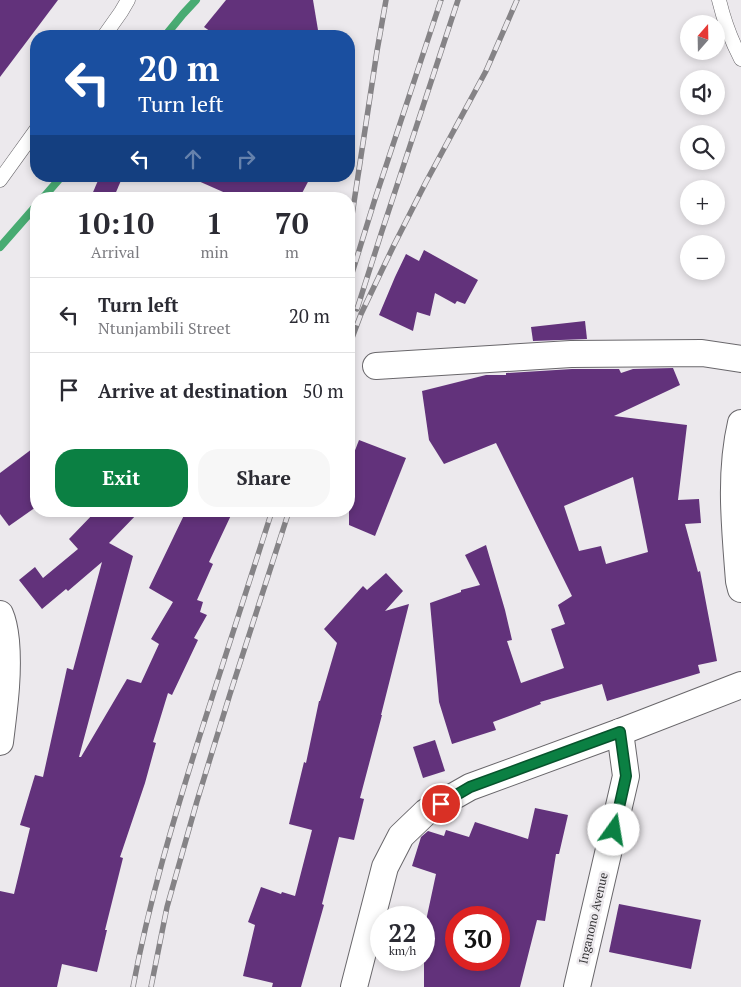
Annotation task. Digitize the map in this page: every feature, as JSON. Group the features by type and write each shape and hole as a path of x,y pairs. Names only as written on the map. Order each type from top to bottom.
{"street":[{"path":"376,366 571,354 702,353 741,359"},
{"path":"741,423 736,443 734,513 741,589"},
{"path":"0,614 4,622 7,656 6,689 0,742"},
{"path":"354,987 385,867 401,836 426,812 470,787 741,685"},
{"name":"Inganono Avenue","path":"577,987 626,776 620,732"}],"lane":[{"path":"108,30 128,0"},
{"path":"719,0 725,24 741,59"},
{"path":"0,180 30,138"}],"building":[{"path":"0,0 58,0 35,30 30,30 30,37 0,77"},
{"path":"226,0 313,0 318,30 208,30 204,27"},
{"path":"97,182 120,182 116,192 93,192"},
{"path":"201,182 308,182 303,192 223,192"},
{"path":"424,250 478,280 465,304 457,301 455,304 435,293 430,316 417,312 413,331 379,315 406,254 419,261"},
{"path":"585,321 587,339 533,341 531,327"},
{"path":"673,368 680,385 614,416 687,425 678,500 699,499 701,523 685,524 698,572 700,571 717,661 698,665 700,673 607,701 602,684 540,702 541,704 493,722 496,730 452,744 439,702 430,603 461,592 461,590 480,585 465,555 486,545 512,640 507,641 521,683 564,668 551,629 565,624 558,605 572,596 496,443 444,464 429,440 422,391 486,375 572,369 619,369 621,373 633,369","holes":["633,477 648,552 606,564 601,546 579,551 564,506"]},
{"path":"359,440 406,458 375,536 349,525 349,517 355,517 355,450"},
{"path":"30,450 30,511 9,526 0,514 0,473"},
{"path":"90,517 134,517 109,543 133,556 79,757 81,757 127,679 141,683 159,644 151,639 173,602 149,588 183,517 230,517 209,562 213,564 197,600 203,602 200,612 207,615 194,638 198,640 172,695 168,693 153,742 156,743 145,783 120,857 123,858 105,930 107,930 97,972 62,964 57,987 0,987 0,891 14,894 30,828 20,825 35,775 43,777 67,668 73,670 102,562 68,591 66,589 42,609 19,580 35,567 43,578 78,549 69,539"},
{"path":"386,573 403,591 385,611 409,604 360,798 364,799 354,840 339,837 322,904 324,905 301,987 272,987 273,983 243,976 255,925 248,922 261,887 281,894 282,892 295,896 312,830 289,824 304,762 306,763 319,701 337,643 324,629 363,586 367,590"},
{"path":"435,740 445,771 423,778 413,747"},
{"path":"535,808 568,815 559,854 556,854 545,921 537,920 520,987 424,987 424,971 435,971 435,906 429,906 436,874 412,866 421,837 428,831 444,836 446,830 469,837 475,822 528,839"},
{"path":"619,904 701,920 691,969 609,952"}],"waterway":[{"path":"170,30 196,0"},
{"path":"48,192 57,182"},
{"path":"0,247 30,213"}],"railway":[{"path":"355,196 386,0"},
{"path":"355,264 441,0"},
{"path":"357,309 458,0"},
{"path":"355,330 394,245 486,71 517,0"},
{"path":"133,987 154,891 172,829 270,517"},
{"path":"151,987 167,907 197,801 287,517"}],"route":[{"path":"441,804 470,787 620,732 626,776 614,830"}]}
